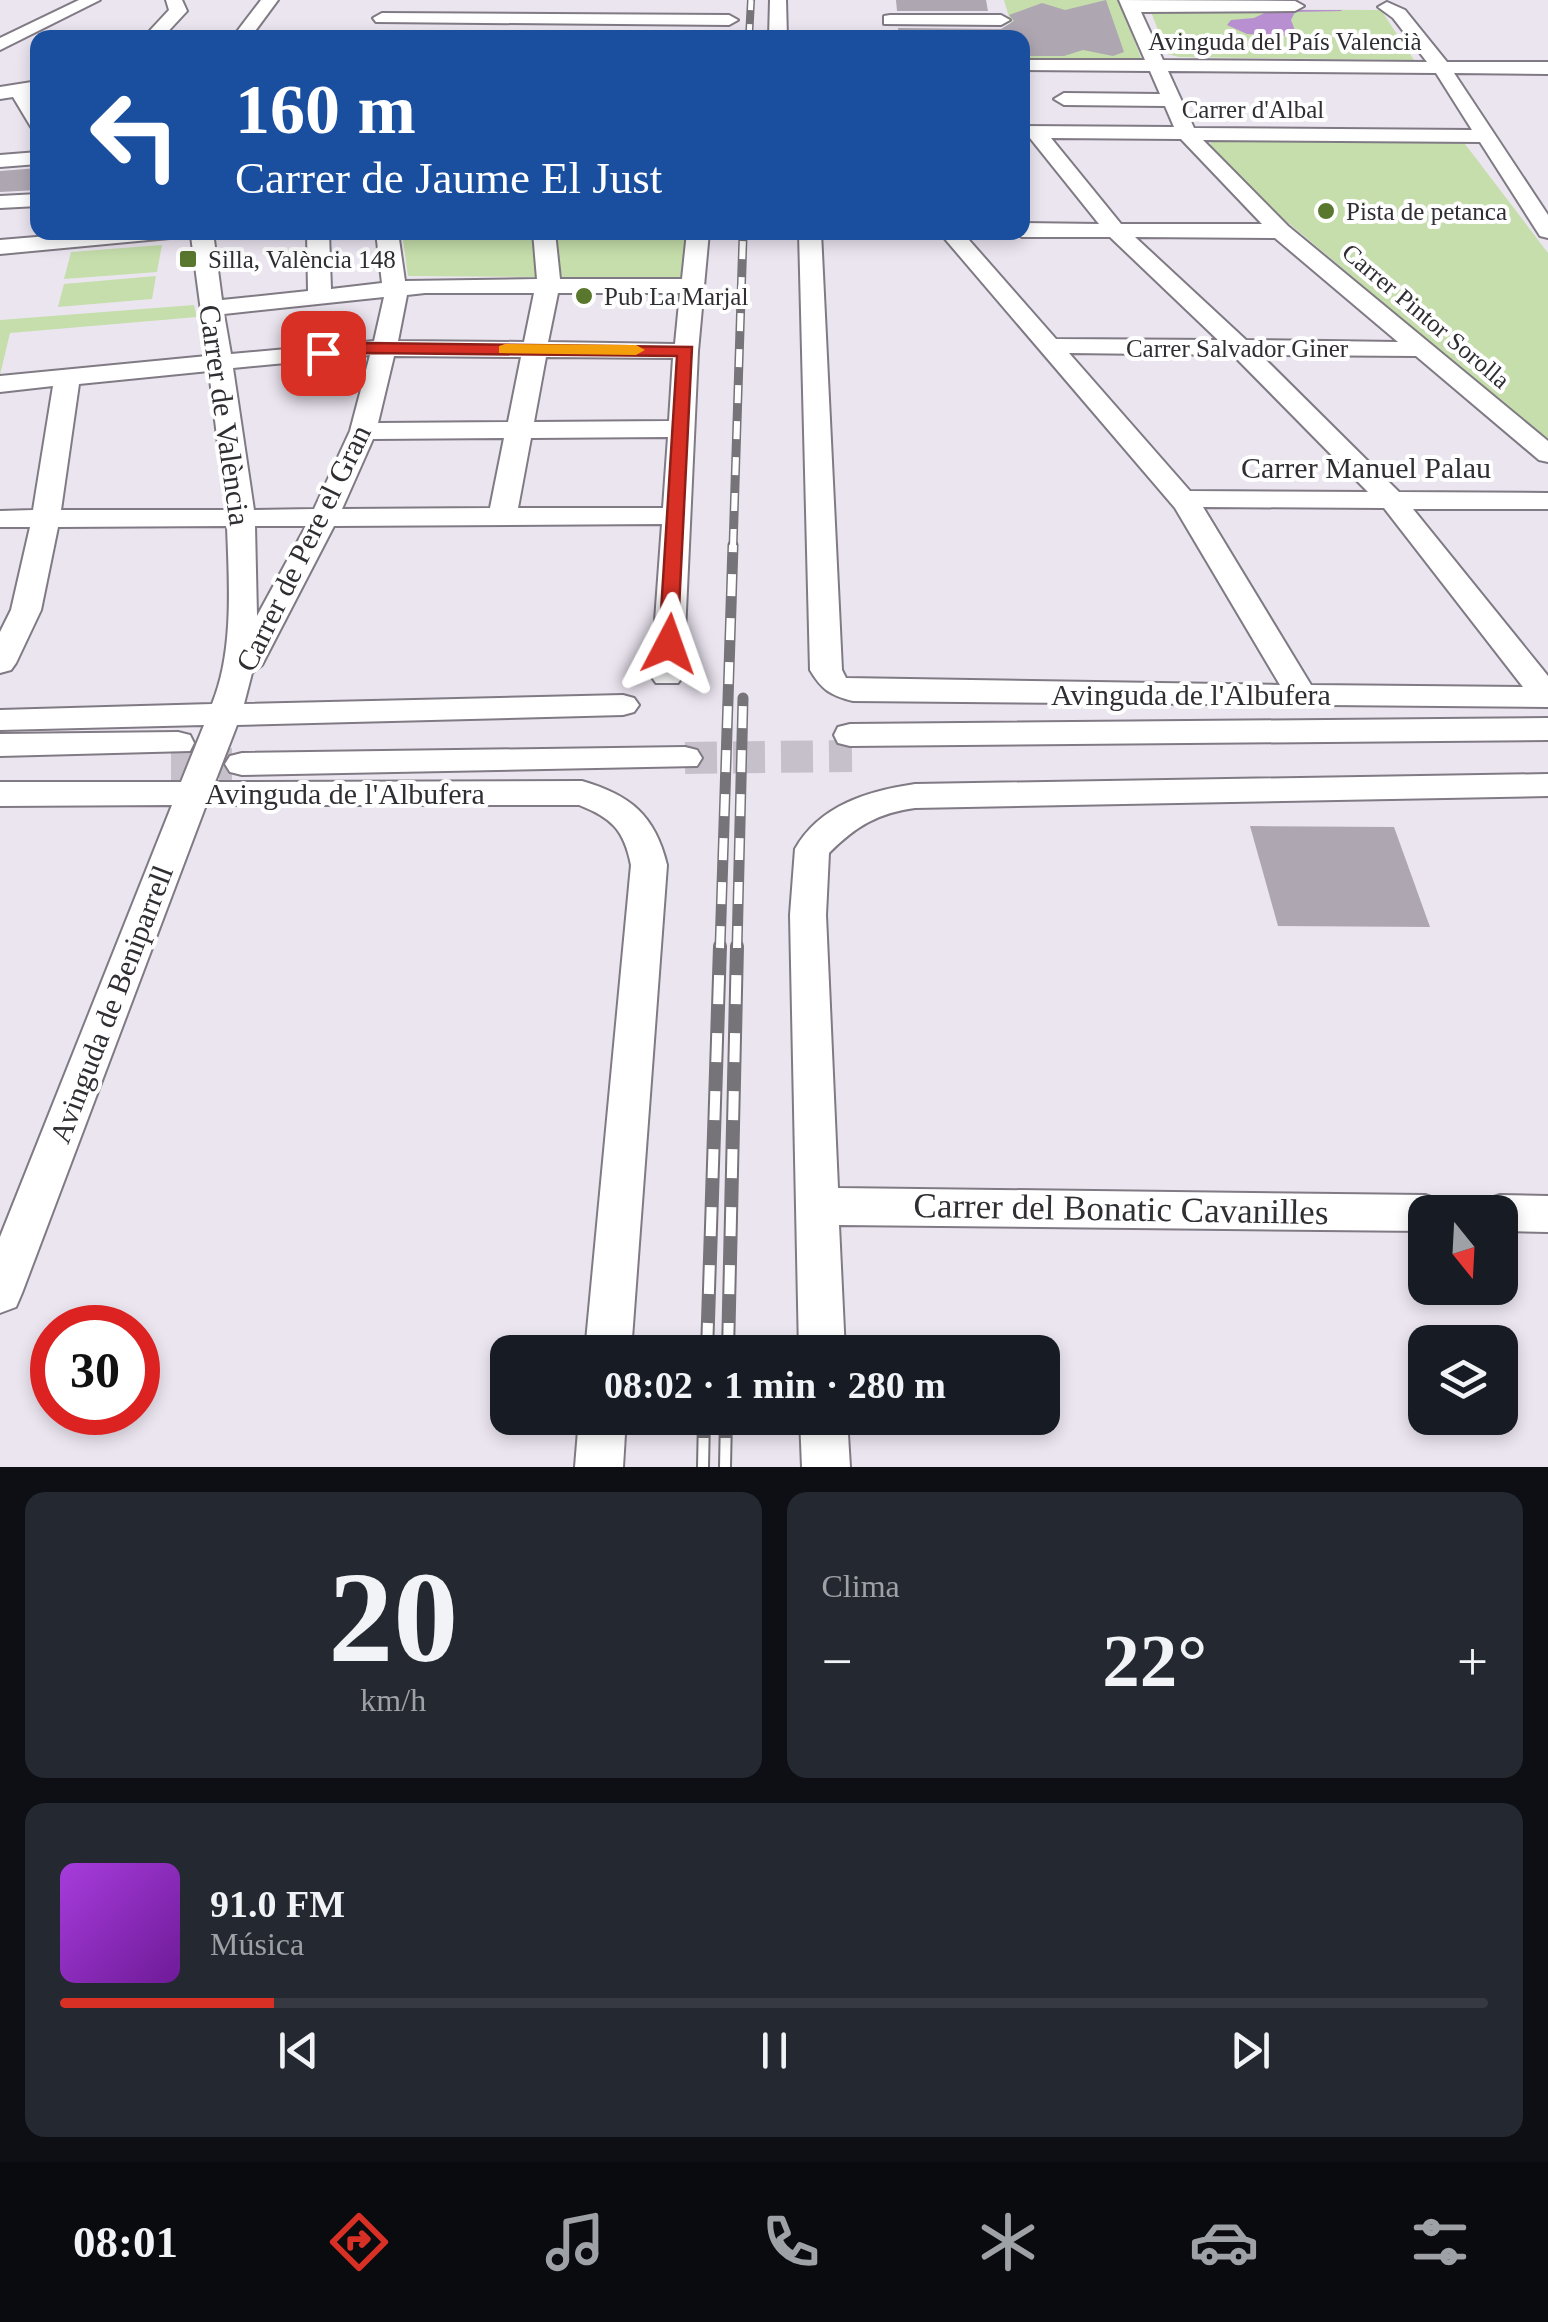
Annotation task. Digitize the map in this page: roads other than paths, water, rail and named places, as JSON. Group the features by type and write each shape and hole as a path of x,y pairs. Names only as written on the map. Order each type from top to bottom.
{"street":[{"path":"31,30 92,0"},
{"path":"161,30 178,11 174,0"},
{"path":"247,30 270,0"},
{"path":"376,30 390,0"},
{"path":"586,28 592,0"},
{"path":"382,18 586,28 730,28 732,0"},
{"path":"778,0 778,30"},
{"path":"887,0 891,29 1003,29 995,0"},
{"path":"1186,134 1128,4 1295,6"},
{"path":"1382,4 1399,14 1441,68 1515,186 1548,230"},
{"path":"0,45 30,30"},
{"path":"0,45 30,46"},
{"name":"Avinguda del País Valencià","path":"1030,64 1548,68"},
{"path":"1064,99 1173,100"},
{"name":"Carrer d'Albal","path":"1030,132 1482,136"},
{"path":"1030,133 1114,230 1240,348 1392,500 1548,697"},
{"name":"Carrer Pintor Sorolla","path":"1186,134 1280,230 1548,454"},
{"path":"0,161 30,159"},
{"path":"1515,186 1548,186"},
{"path":"0,202 30,200"},
{"path":"1030,230 1280,230"},
{"path":"0,247 33,240"},
{"name":"Carrer de València","path":"203,240 210,308 235,440 241,520 243,632 228,701"},
{"path":"318,240 320,297"},
{"name":"Carrer de Pere el Gran","path":"228,701 324,519 363,431 396,301 388,240"},
{"path":"502,517 548,282 545,240"},
{"path":"667,676 686,350 697,240"},
{"name":"Avinguda de l'Albufera","path":"810,240 826,670 835,685 853,691 1548,697"},
{"path":"957,240 1183,499 1301,694"},
{"path":"210,308 395,289 548,282 693,286"},
{"name":"Carrer Salvador Giner","path":"1053,346 1422,349"},
{"path":"0,384 385,348 686,350"},
{"path":"0,663 13,610 46,519 66,378"},
{"path":"363,431 681,429"},
{"name":"Carrer Manuel Palau","path":"1183,499 1548,501"},
{"path":"0,518 678,516"},
{"path":"0,720 228,701 623,705"},
{"name":"Avinguda de Beniparrell","path":"0,1293 181,767 228,701"},
{"name":"Avinguda de l'Albufera","path":"1548,729 851,745 1548,749"},
{"name":"Avinguda de l'Albufera","path":"0,745 181,767 582,793 626,810 644,835 649,864 609,1335"},
{"name":"Avinguda de l'Albufera","path":"245,754 686,747"},
{"name":"Avinguda de l'Albufera","path":"0,766 181,767"},
{"name":"Avinguda de l'Albufera","path":"0,794 181,767"},
{"path":"822,1335 808,916 812,849 848,812 884,800 915,796 1548,785"},
{"name":"Carrer del Bonatic Cavanilles","path":"818,1206 1408,1213"},
{"path":"1518,1214 1548,1214"},
{"path":"599,1467 602,1435"},
{"path":"825,1435 826,1467"}],"tunnel":[{"path":"685,758 852,756"},
{"path":"171,764 232,764"}],"railway":[{"path":"749,30 751,0"},
{"path":"733,547 743,240"},
{"path":"720,948 733,545"},
{"path":"737,948 743,698"},
{"path":"708,1335 720,946"},
{"path":"728,1335 737,946"},
{"path":"703,1467 704,1435"},
{"path":"725,1467 726,1435"}],"place":[{"name":"Pista de petanca","path":"1326,211"},
{"name":"Silla, València 148","path":"188,259"},
{"name":"Pub La Marjal","path":"584,296"}]}
